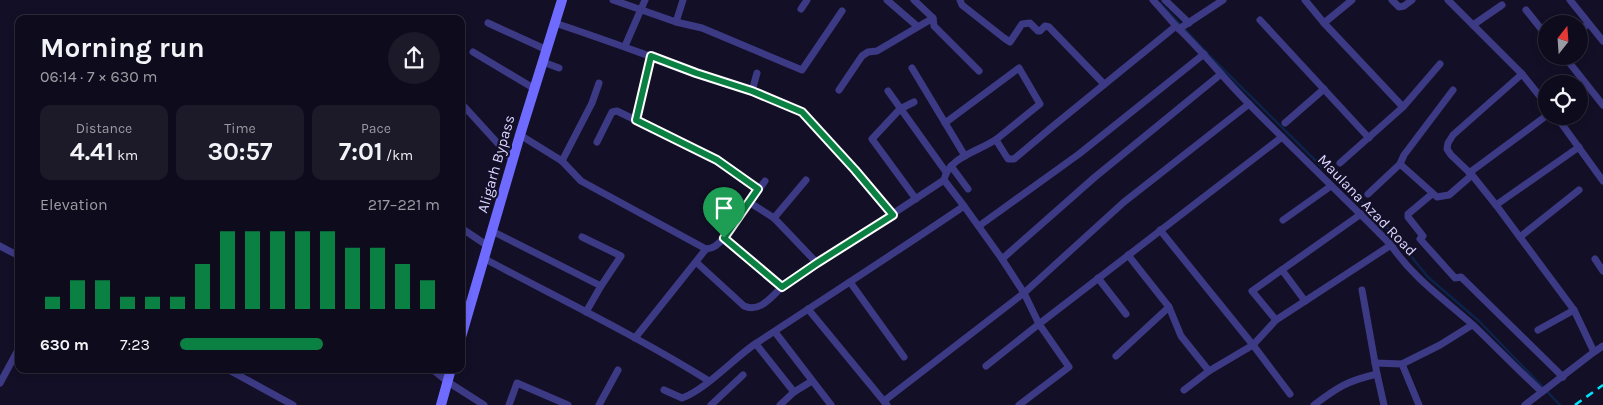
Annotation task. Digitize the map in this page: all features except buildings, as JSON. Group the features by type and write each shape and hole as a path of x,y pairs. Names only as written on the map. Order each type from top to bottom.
{"main road":[{"name":"Aligarh Bypass","path":"465,324 520,135 562,0"},
{"path":"441,405 451,373"}],"street":[{"path":"613,0 676,22 702,28 802,70 842,10"},
{"path":"625,46 645,0"},
{"path":"676,22 683,0"},
{"path":"801,9 807,0"},
{"path":"887,0 917,26"},
{"path":"914,0 933,18 934,26 979,71"},
{"path":"960,0 962,5 1010,42 1022,24 1030,23 1038,31 1045,26 1049,26 1104,84"},
{"path":"1153,0 1183,26"},
{"path":"1165,0 1183,26"},
{"path":"996,140 1008,159 1014,159 1104,84 1183,26 1223,0"},
{"path":"1305,0 1404,107"},
{"path":"1324,22 1352,0"},
{"path":"1392,0 1399,7 1412,0"},
{"path":"1448,0 1522,74 1538,94"},
{"path":"1570,0 1581,15"},
{"path":"1473,25 1502,5"},
{"path":"1526,10 1538,25"},
{"path":"838,90 862,56 868,52 877,51 933,18"},
{"path":"1260,20 1370,138"},
{"path":"488,23 547,50"},
{"path":"555,23 752,91 802,112 893,215"},
{"path":"1588,24 1603,41"},
{"name":"Maulana Azad Road","path":"1183,26 1220,74 1361,214 1391,246 1402,262 1423,283 1545,389"},
{"path":"473,52 535,89"},
{"path":"979,226 1079,154 1204,54"},
{"path":"636,120 651,56"},
{"path":"543,62 558,68"},
{"path":"1340,163 1404,107 1440,64"},
{"path":"1571,65 1603,105"},
{"path":"912,68 965,156"},
{"path":"696,262 744,306 750,309 761,306 782,287 916,199 945,176 951,166 965,156 996,140 1040,104 1019,68 945,123"},
{"path":"752,91 756,73"},
{"path":"1002,259 1095,177 1220,74"},
{"path":"1522,74 1462,126 1453,135 1447,149 1496,205 1574,310 1594,352"},
{"path":"562,161 592,102 599,83"},
{"path":"1285,123 1324,89"},
{"path":"1368,194 1400,164 1404,155 1453,90"},
{"path":"888,91 964,206 1002,259 1024,293 1039,324 1069,367 1019,405"},
{"path":"914,102 900,109 872,139 916,199"},
{"path":"808,309 885,403 1024,293 1124,202 1249,104"},
{"path":"465,107 513,160"},
{"path":"596,142 614,111 622,113 717,160 758,189"},
{"path":"1400,164 1432,194 1437,197 1450,195 1470,174 1538,122"},
{"path":"1563,125 1603,181"},
{"path":"520,135 562,161 581,181 706,249 712,249 717,246 724,238 765,181"},
{"path":"986,366 1282,137"},
{"path":"1496,205 1579,147"},
{"path":"951,166 968,189"},
{"path":"774,218 806,180"},
{"path":"1283,220 1332,186"},
{"path":"1520,237 1579,190"},
{"path":"1432,194 1408,214 1408,217 1423,236 1420,239 1455,278 1461,277 1562,376"},
{"path":"749,202 774,218 817,263"},
{"path":"664,390 682,398 687,396 756,344 964,206"},
{"path":"1276,320 1252,291 1361,214"},
{"path":"1160,230 1290,394"},
{"path":"465,231 488,246"},
{"path":"492,231 601,286"},
{"path":"582,237 621,256 586,312"},
{"path":"724,238 782,287"},
{"path":"0,246 15,254"},
{"path":"1184,390 1252,344 1276,320 1391,246"},
{"path":"635,338 706,249"},
{"path":"1128,255 1169,307 1181,336 1210,372"},
{"path":"485,259 635,338 709,381"},
{"path":"1595,259 1603,271"},
{"path":"1282,270 1305,301"},
{"path":"1098,278 1126,314"},
{"path":"850,282 904,357"},
{"path":"1362,290 1384,405"},
{"path":"1116,356 1169,307"},
{"path":"1538,330 1574,310"},
{"path":"1375,364 1402,364 1440,345 1472,325"},
{"path":"775,332 831,405"},
{"path":"756,344 794,392"},
{"path":"1525,405 1603,346"},
{"path":"0,383 15,355"},
{"path":"1402,364 1419,405"},
{"path":"599,405 618,370"},
{"path":"234,373 293,405"},
{"path":"437,373 484,405"},
{"path":"1314,405 1347,382 1377,374"},
{"path":"711,405 743,375"},
{"path":"780,405 794,392 812,381"},
{"path":"509,405 517,383 568,405"}],"waterway":[{"path":"1160,3 1210,56 1323,168 1358,198 1391,232 1428,277 1480,322 1560,405"}],"railway":[{"path":"1575,405 1603,385"}],"route":[{"path":"651,56 752,91 802,112 893,215 782,287 724,238 758,189 717,160 636,120 651,56"}]}
